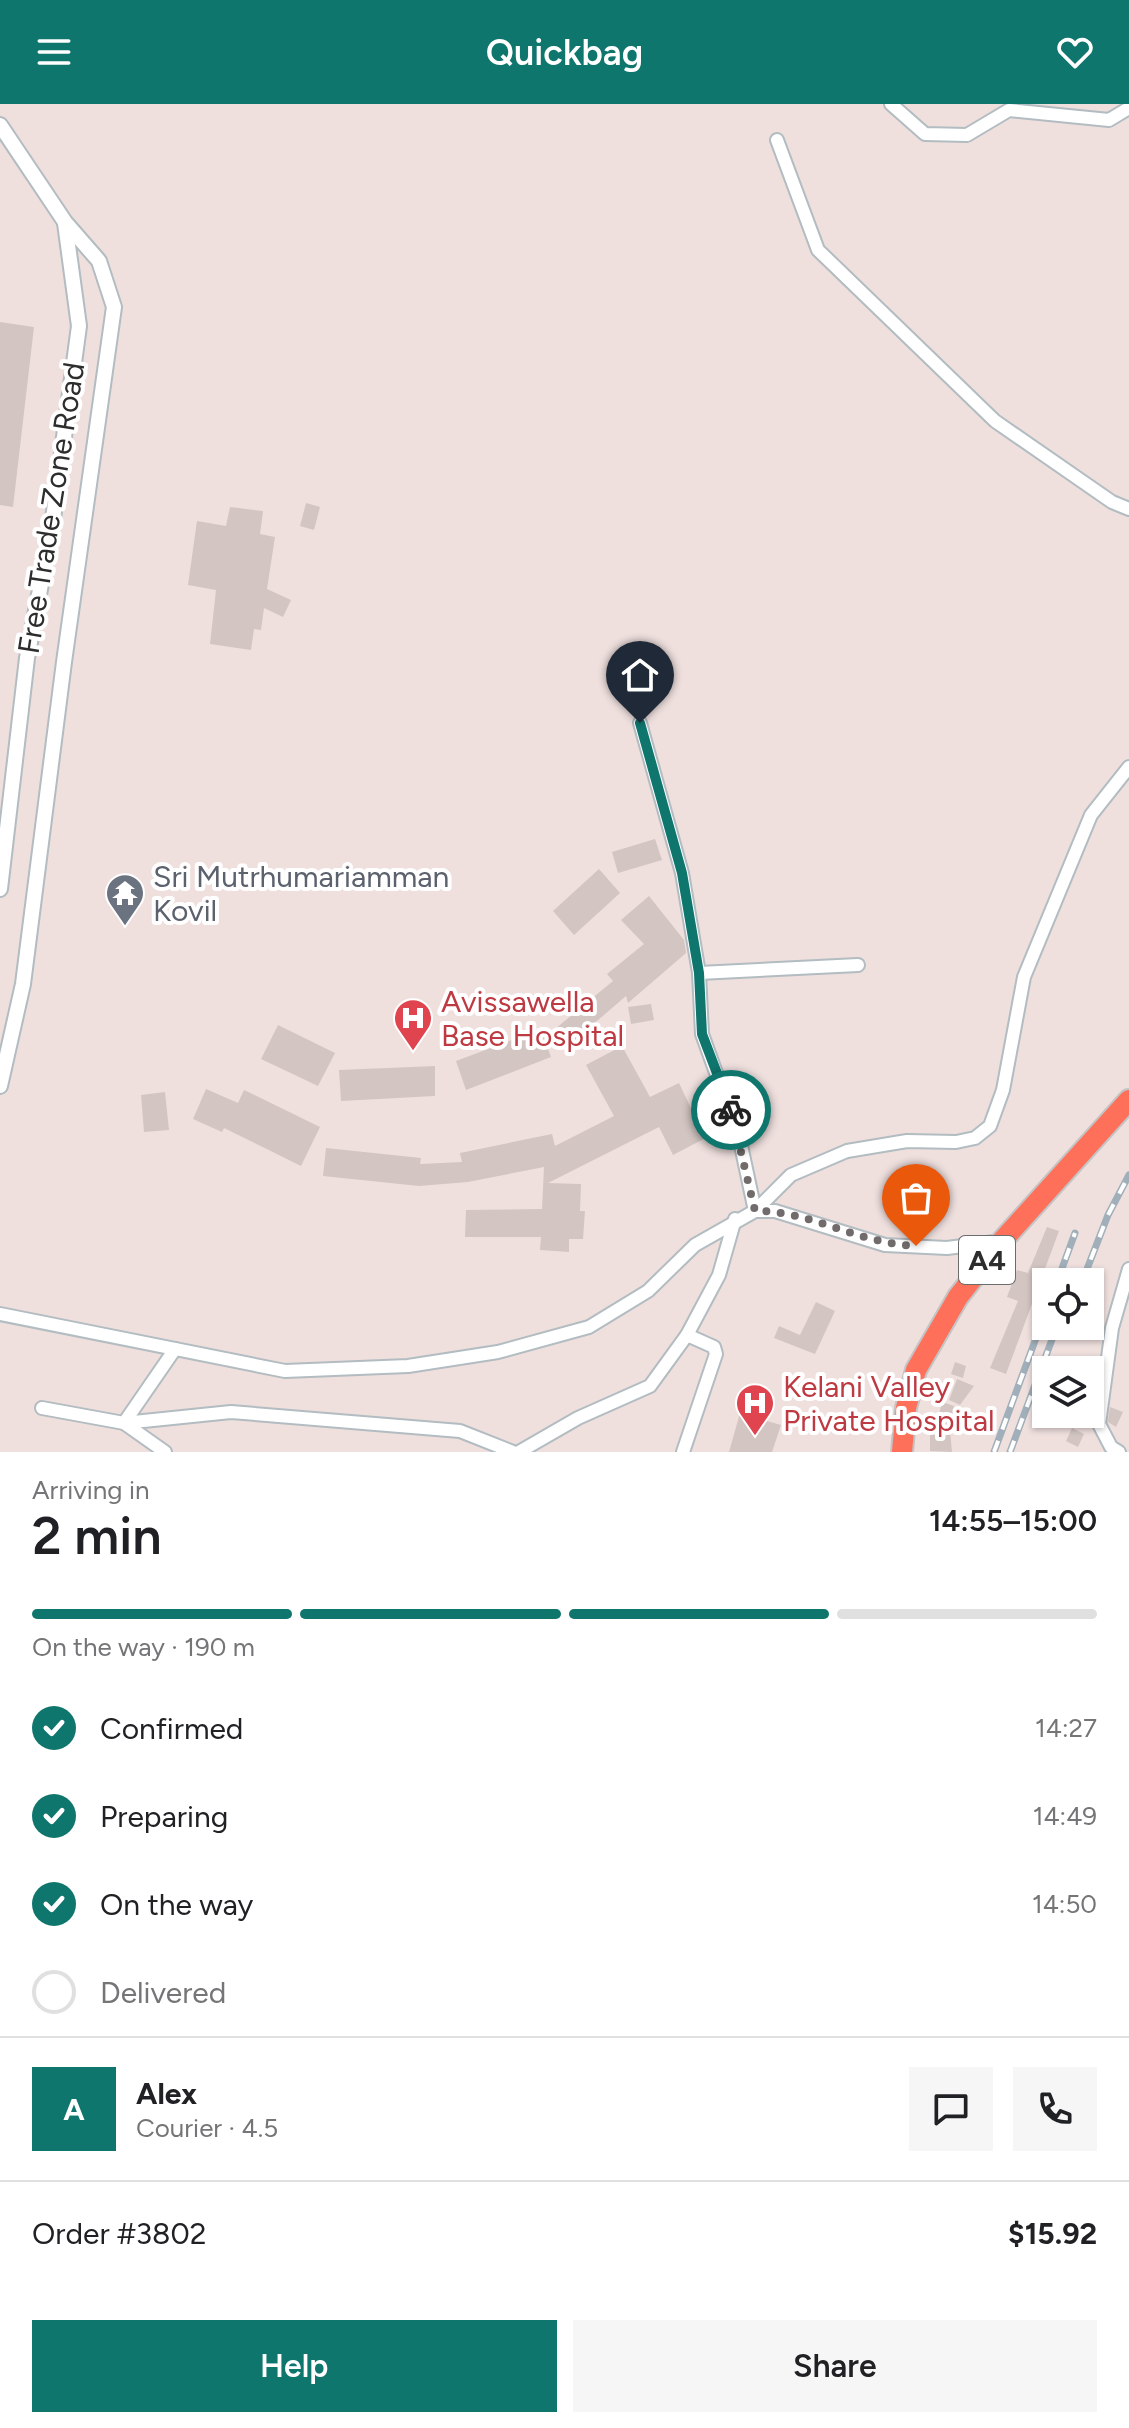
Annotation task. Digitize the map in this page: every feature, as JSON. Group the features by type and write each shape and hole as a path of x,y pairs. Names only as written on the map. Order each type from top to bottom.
{"highway":[{"name":"A4","path":"902,1452 906,1408 916,1370 958,1297 1002,1241 1129,1100"}],"street":[{"path":"891,104 925,134 967,135 1009,110 1109,120 1129,108"},
{"name":"Free Trade Zone Road","path":"0,125 65,222 99,261 114,307 23,984 0,1086"},
{"path":"777,140 818,250 995,421 1112,502 1129,509"},
{"name":"Free Trade Zone Road","path":"0,889 27,658 52,526 79,326 65,222"},
{"path":"640,723 682,873 699,973 702,1034 736,1125 755,1211"},
{"path":"755,1211 791,1175 847,1151 907,1141 956,1142 975,1138 990,1126 1003,1090 1024,977 1091,815 1129,767"},
{"path":"699,973 858,965"},
{"path":"0,1314 285,1371 408,1366 498,1352 589,1327 648,1291 695,1245 735,1219 755,1211 775,1211 885,1245 947,1248 1002,1241"},
{"path":"42,1408 124,1423 231,1412 460,1431 511,1451 650,1386 687,1335 719,1275 735,1219"},
{"path":"1119,1452 1111,1447 1099,1424 1112,1328 1129,1269"},
{"path":"683,1452 716,1354 714,1347 687,1335"},
{"path":"124,1423 175,1349"},
{"path":"124,1423 165,1452"}],"building":[{"path":"0,322 34,327 13,507 0,505"},
{"path":"306,503 320,507 314,530 300,526"},
{"path":"230,507 263,511 260,534 275,537 267,589 291,600 283,617 264,608 261,630 254,629 251,650 210,644 216,590 188,585 197,521 226,526"},
{"path":"655,839 662,860 618,873 612,852"},
{"path":"599,869 620,893 574,935 553,911"},
{"path":"649,896 684,940 686,953 628,1003 626,996 569,1045 555,1029 613,981 607,974 644,944 621,920"},
{"path":"651,1004 654,1020 631,1024 628,1007"},
{"path":"278,1025 335,1053 318,1086 261,1059"},
{"path":"541,1029 551,1057 466,1090 456,1061"},
{"path":"622,1046 650,1097 679,1083 697,1121 709,1115 717,1132 673,1155 659,1127 548,1183 581,1184 580,1211 585,1211 583,1239 569,1239 569,1252 540,1250 541,1237 465,1237 466,1210 542,1209 544,1167 468,1182 419,1186 323,1176 326,1148 421,1158 420,1164 462,1162 460,1153 552,1134 555,1146 614,1116 586,1065"},
{"path":"435,1066 435,1096 341,1101 339,1070"},
{"path":"206,1089 238,1103 244,1090 320,1127 301,1166 224,1128 222,1132 193,1119"},
{"path":"165,1092 169,1130 144,1132 141,1095"},
{"path":"1047,1227 1059,1231 1045,1268 1032,1268 1032,1304 1006,1374 990,1368 1018,1301 1007,1297 1017,1270 1028,1273"},
{"path":"816,1302 835,1311 815,1354 774,1338 779,1326 800,1335"},
{"path":"955,1362 966,1366 963,1378 951,1374"},
{"path":"957,1379 974,1386 960,1405 949,1400"},
{"path":"942,1402 954,1406 950,1431 952,1452 930,1451 930,1431 935,1431"},
{"path":"1110,1407 1123,1412 1116,1427 1108,1422"},
{"name":"Kelani Valley Private Hospital","path":"740,1413 781,1425 772,1452 729,1452"},
{"path":"1072,1428 1084,1434 1078,1447 1066,1441"}],"railway":[{"path":"1087,1268 1108,1215 1129,1175"},
{"path":"1062,1268 1075,1233"},
{"path":"994,1452 1035,1340"},
{"path":"1010,1452 1052,1340"}],"way so far":[{"path":"731,1110 755,1211 775,1211 885,1245 916,1246"}],"place":[{"name":"Sri Mutrhumariamman Kovil","path":"125,927"},
{"name":"Avissawella Base Hospital","path":"413,1052"},
{"name":"Kelani Valley Private Hospital","path":"755,1437"}],"route":[{"path":"640,723 682,873 699,973 702,1034 731,1110"}]}
